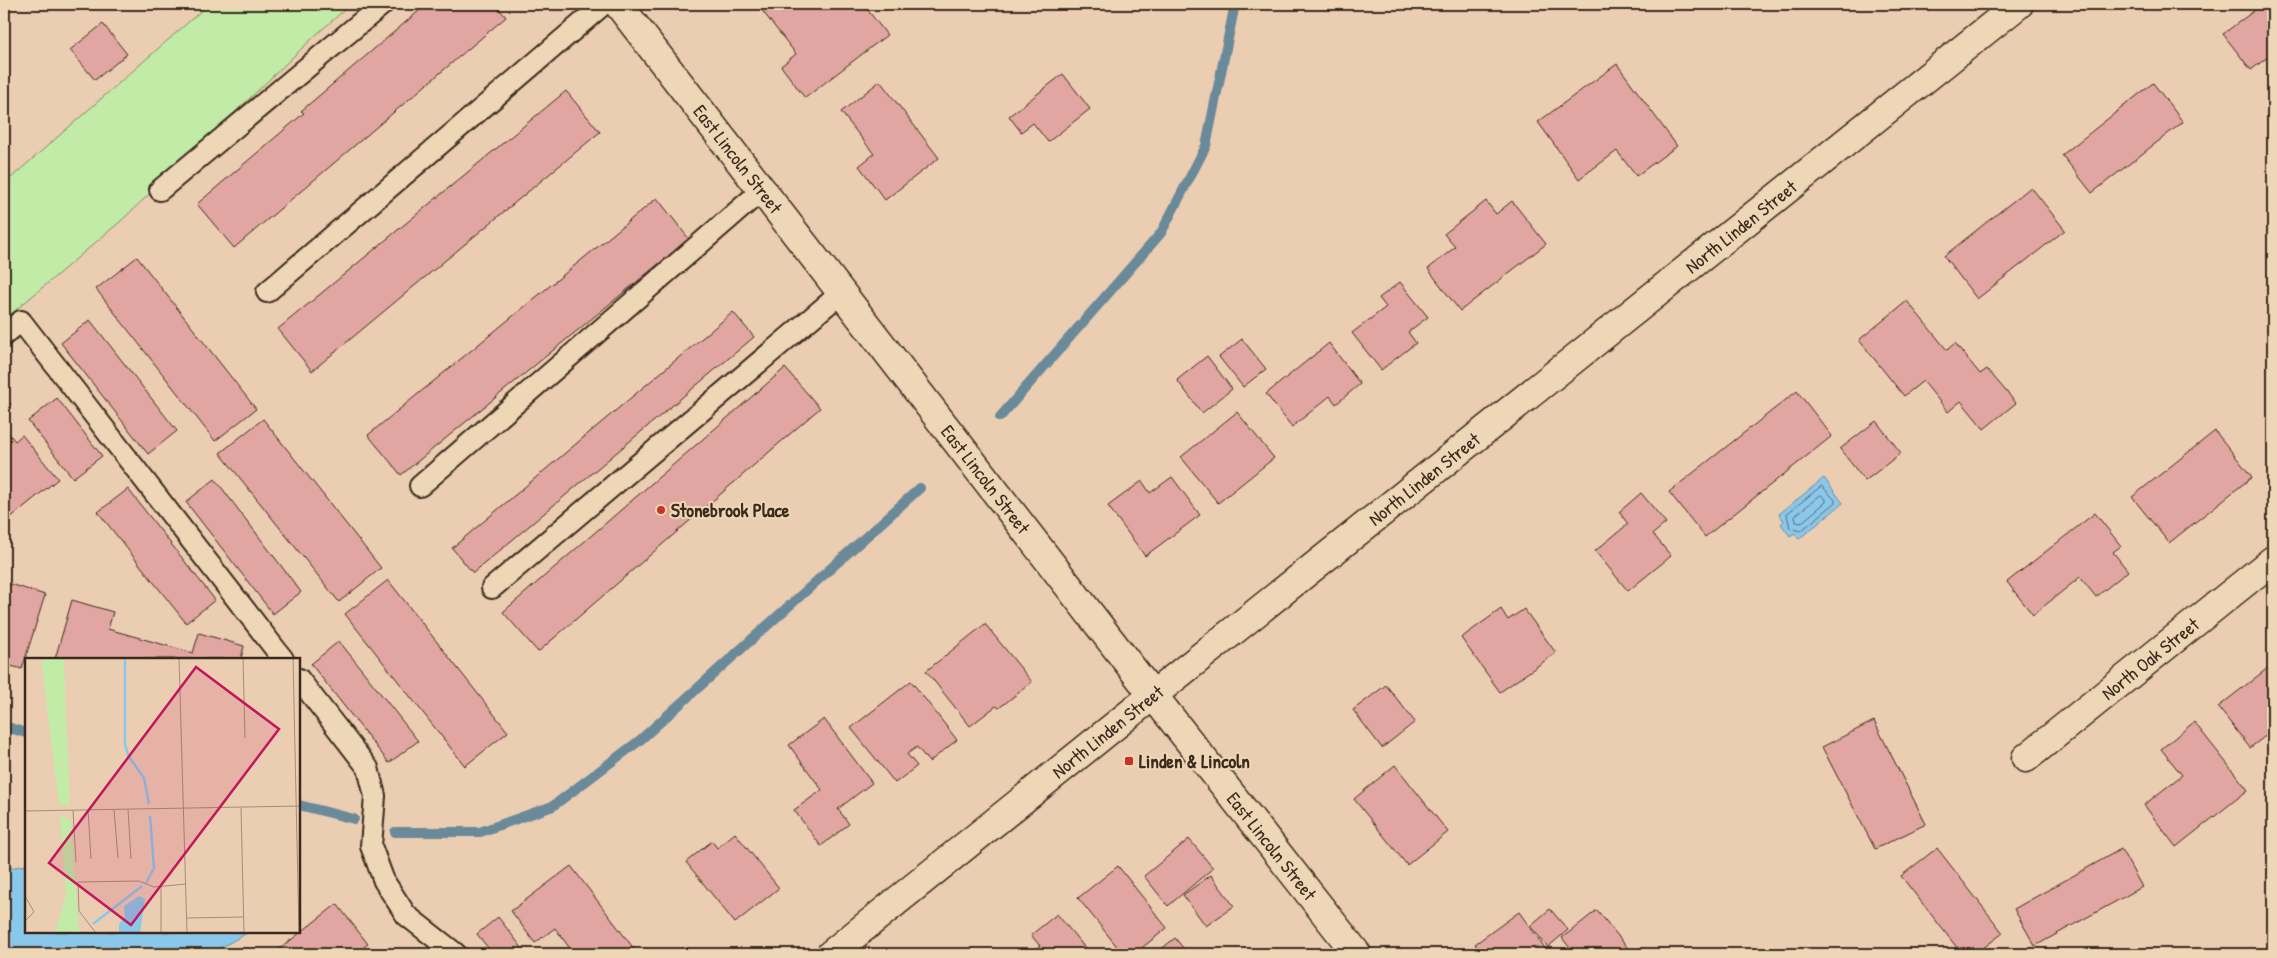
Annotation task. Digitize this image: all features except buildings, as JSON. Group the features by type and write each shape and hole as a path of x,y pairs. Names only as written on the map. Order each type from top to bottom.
{"street":[{"name":"East Lincoln Street","path":"618,4 1152,694 1357,954"},
{"name":"North Linden Street","path":"831,954 1152,694 2019,4"},
{"name":"North Oak Street","path":"2026,758 2273,560"}],"lane":[{"path":"160,190 383,4"},
{"path":"268,292 604,4"},
{"path":"420,486 762,190"},
{"path":"492,588 841,293"},
{"path":"4,335 21,321 282,658"},
{"path":"300,681 368,768 375,796 371,846 384,881 406,915 456,954"}],"green space":[{"path":"209,4 351,4 317,34 122,220 4,320 4,184"}],"water":[{"path":"1824,478 1843,503 1799,539 1794,533 1790,536 1781,524 1784,521 1779,514"},
{"path":"4,864 10,868 25,865 25,933 247,933 209,954 4,954"}],"waterway":[{"path":"1000,417 1161,233 1206,146 1235,4"},
{"path":"395,832 480,832 553,806 639,741 920,488"},
{"path":"4,726 25,733"},
{"path":"300,805 354,819"}],"place":[{"name":"Stonebrook Place","path":"661,510"},
{"name":"Linden & Lincoln","path":"1129,761"}]}
